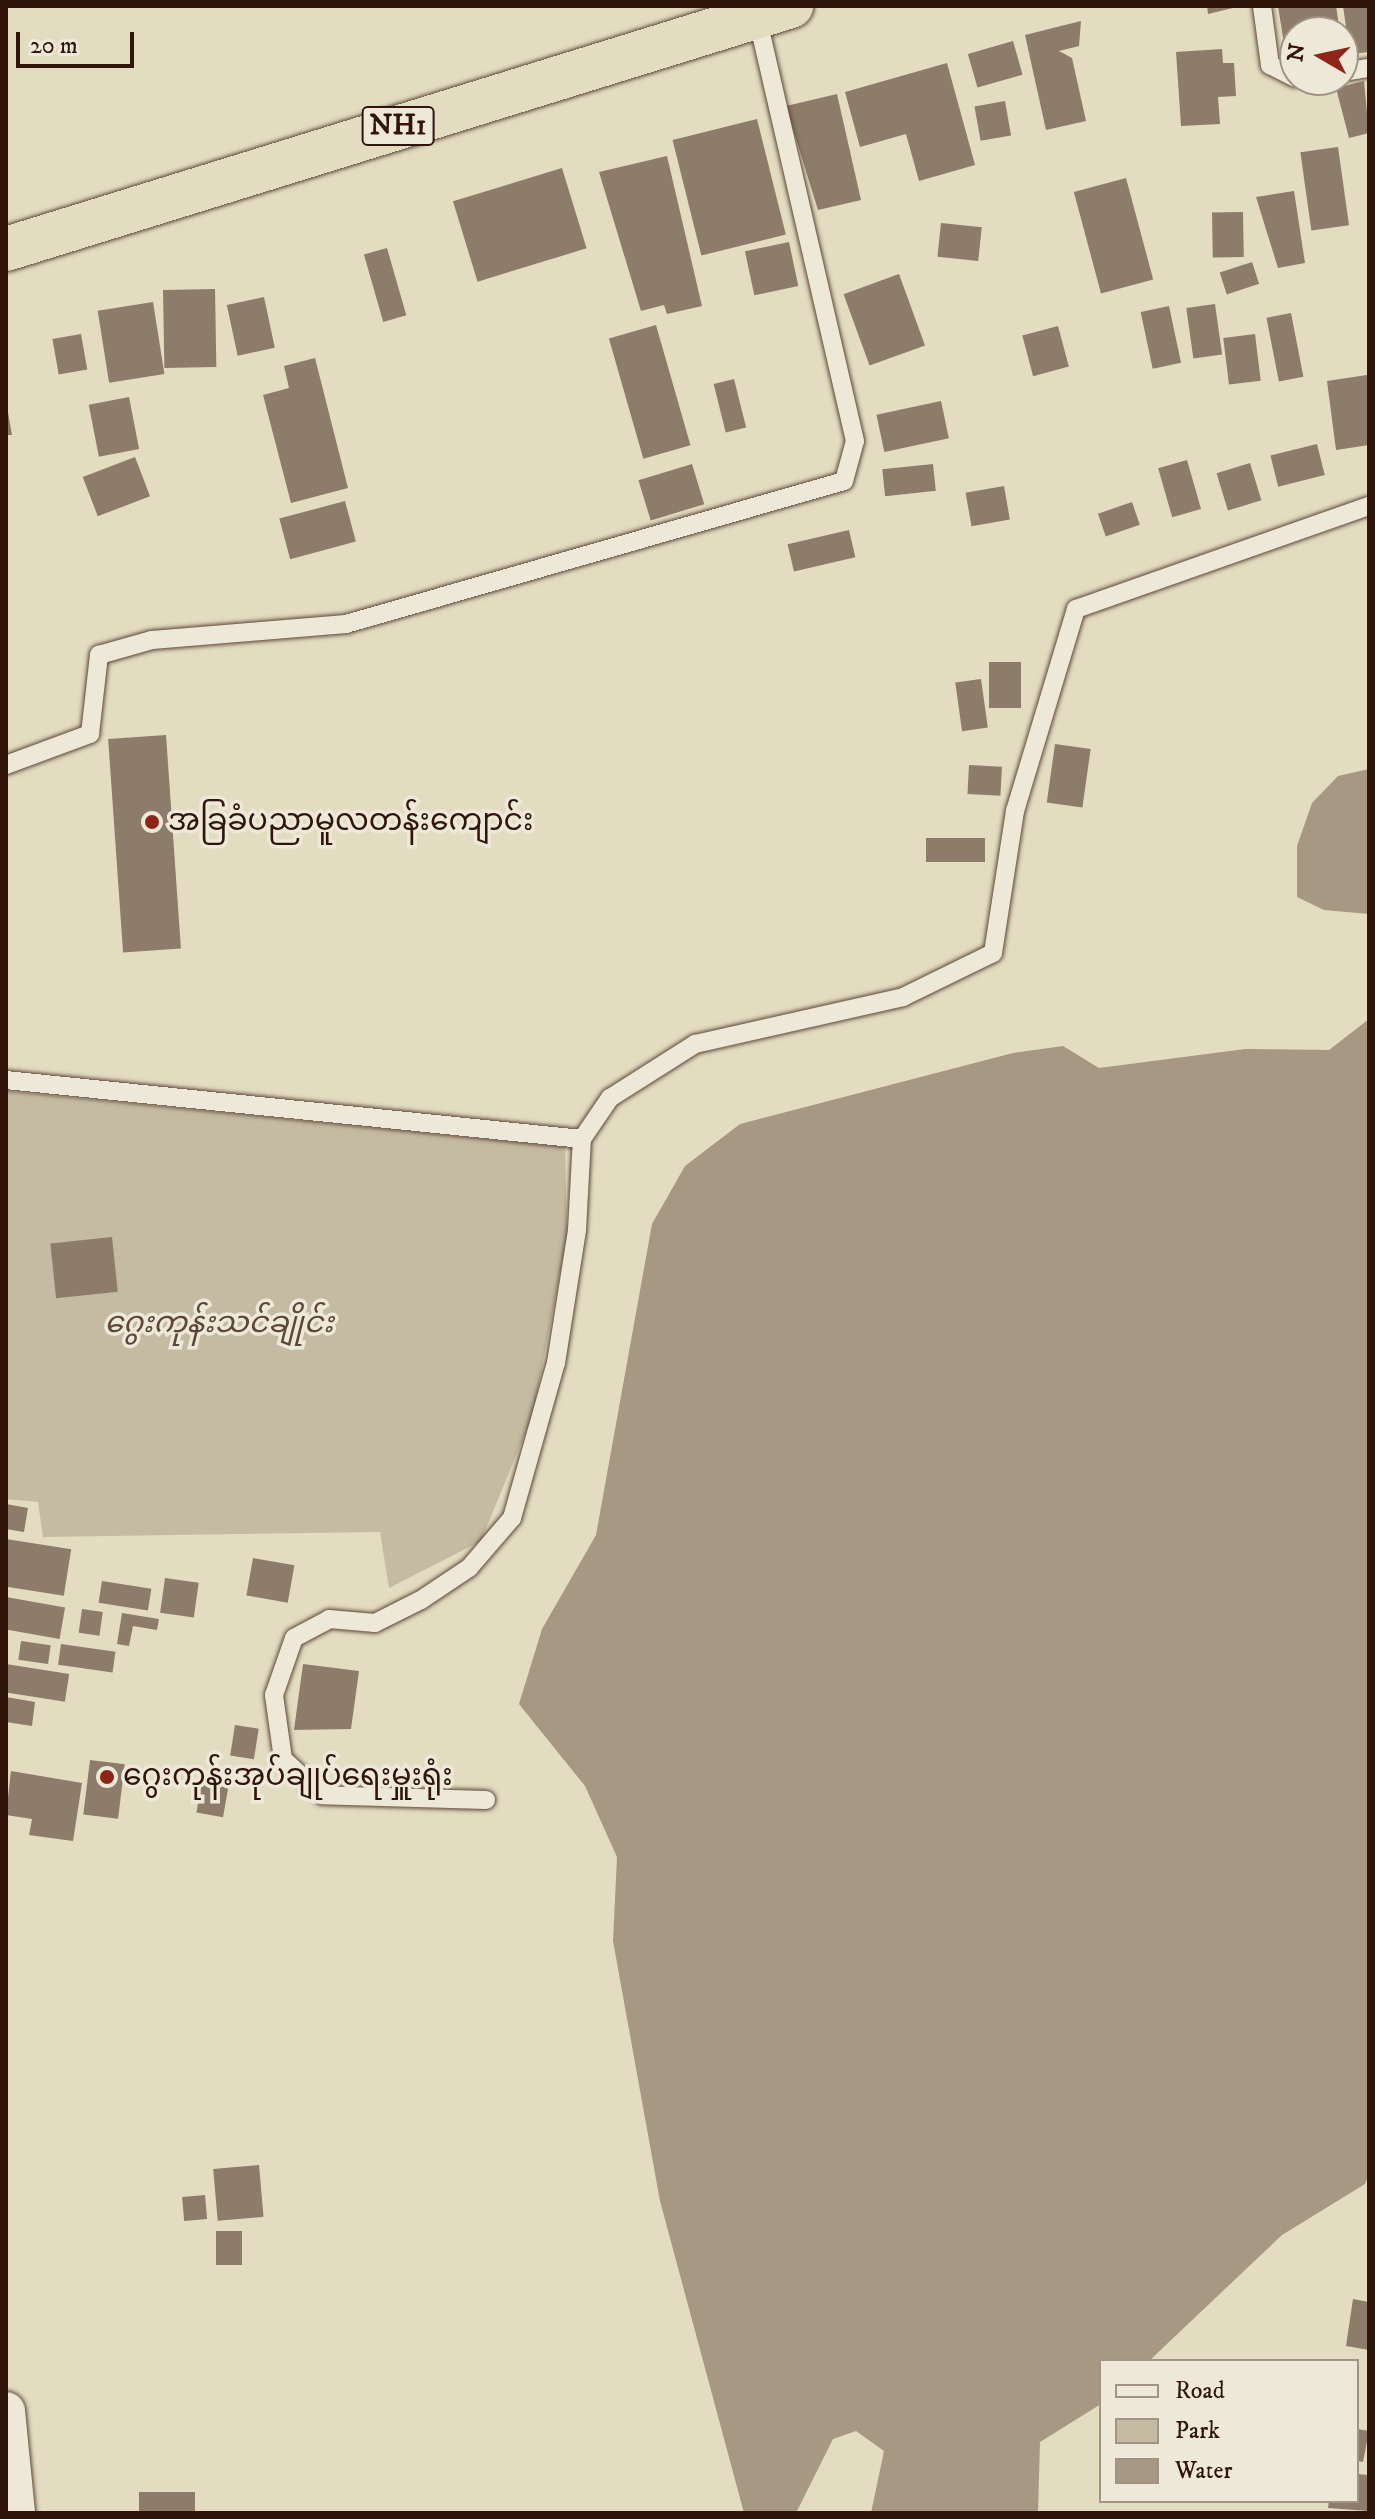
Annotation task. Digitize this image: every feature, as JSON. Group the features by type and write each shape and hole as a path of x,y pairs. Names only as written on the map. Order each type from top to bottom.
{"highway":[{"name":"NH1","path":"6,249 774,11"}],"street":[{"path":"6,2411 16,2513"}],"lane":[{"path":"1262,6 1270,65 1279,70"},
{"path":"6,765 90,734 99,655 152,640 346,624 844,481 855,441 774,11"},
{"path":"486,1800 322,1795 283,1759 274,1695 294,1638 329,1619 375,1623 421,1600 469,1568 512,1518 556,1363 577,1230 582,1139 610,1098 695,1044 903,997 993,953 1015,811 1076,609 1369,506"},
{"path":"6,1080 582,1139"}],"green space":[{"name":"ဂွေးကုန်းသင်ချိုင်း","path":"6,1091 565,1147 567,1237 533,1414 481,1541 389,1588 380,1532 43,1537 38,1502 6,1499"}],"water":[{"path":"1369,769 1369,914 1324,910 1297,897 1297,846 1312,803 1338,776"},
{"path":"1369,1019 1369,2174 1365,2184 1282,2235 1151,2359 1099,2359 1099,2405 1040,2442 1038,2513 871,2513 884,2451 856,2431 833,2439 796,2513 744,2513 660,2201 613,1941 617,1857 585,1786 519,1704 542,1629 596,1535 652,1224 685,1166 740,1124 1013,1053 1063,1046 1099,1068 1245,1049 1329,1050"}],"building":[{"path":"1207,6 1237,6 1237,7 1208,14"},
{"path":"1278,6 1336,6 1338,16 1280,16"},
{"path":"1343,6 1369,6 1369,52 1359,53 1359,16 1344,16"},
{"path":"1081,21 1079,46 1059,51 1072,58 1086,121 1046,130 1025,35"},
{"path":"1013,41 1023,75 977,88 968,54"},
{"path":"1222,49 1223,63 1234,63 1236,96 1218,97 1220,124 1181,126 1176,52"},
{"path":"947,63 975,165 919,181 906,134 860,147 845,92"},
{"path":"1364,81 1369,133 1349,138 1338,96 1359,96 1359,82"},
{"path":"837,94 861,200 818,210 786,106"},
{"path":"1005,101 1011,135 981,141 974,106"},
{"path":"757,119 786,234 701,256 673,140"},
{"path":"1338,147 1349,225 1311,231 1300,152"},
{"path":"667,156 702,306 667,314 664,305 641,311 599,172"},
{"path":"562,168 587,248 478,282 453,201"},
{"path":"1126,178 1153,279 1101,293 1074,192"},
{"path":"1294,191 1305,263 1278,268 1256,197"},
{"path":"1243,212 1244,257 1213,258 1212,213"},
{"path":"941,223 982,227 978,261 937,257"},
{"path":"789,242 798,286 754,295 745,251"},
{"path":"387,248 406,315 383,322 364,255"},
{"path":"1252,262 1259,284 1227,294 1220,273"},
{"path":"899,274 925,345 870,366 844,294"},
{"path":"215,289 216,367 164,368 163,290"},
{"path":"264,297 275,348 238,356 227,305"},
{"path":"153,302 164,374 109,383 98,311"},
{"path":"1215,304 1222,355 1193,359 1186,308"},
{"path":"1169,306 1181,363 1153,369 1141,312"},
{"path":"1291,313 1303,377 1279,382 1266,318"},
{"path":"656,325 690,445 643,459 609,339"},
{"path":"1058,326 1069,367 1033,376 1022,336"},
{"path":"81,334 87,369 59,374 52,339"},
{"path":"1255,334 1261,381 1229,385 1223,338"},
{"path":"315,358 348,488 291,503 263,395 289,388 284,366"},
{"path":"1367,375 1369,445 1336,450 1327,381"},
{"path":"734,379 746,428 726,433 714,384"},
{"path":"129,397 139,449 99,457 89,405"},
{"path":"6,401 12,435 6,435"},
{"path":"941,401 949,438 884,452 876,415"},
{"path":"1317,444 1325,475 1278,487 1270,456"},
{"path":"135,457 150,496 98,516 83,477"},
{"path":"1187,460 1201,509 1172,517 1158,468"},
{"path":"1250,463 1261,500 1228,511 1217,473"},
{"path":"692,464 704,504 651,521 638,480"},
{"path":"933,464 936,491 885,496 882,469"},
{"path":"1004,486 1010,519 971,526 966,493"},
{"path":"345,501 356,542 290,559 279,519"},
{"path":"1132,502 1140,525 1106,536 1098,514"},
{"path":"849,530 855,557 794,571 788,544"},
{"path":"989,662 1021,662 1021,708 989,708"},
{"path":"981,679 988,728 962,731 955,683"},
{"path":"166,735 181,948 123,953 108,739"},
{"path":"1055,744 1091,749 1082,807 1047,802"},
{"path":"969,765 1002,767 1000,796 967,794"},
{"path":"926,838 985,838 985,862 926,862"},
{"path":"112,1237 118,1292 56,1298 50,1243"},
{"path":"6,1504 28,1508 24,1532 6,1529"},
{"path":"6,1539 71,1549 64,1596 6,1587"},
{"path":"253,1558 294,1565 288,1603 246,1595"},
{"path":"165,1578 199,1583 194,1617 160,1613"},
{"path":"102,1581 151,1589 148,1611 99,1603"},
{"path":"6,1597 65,1607 60,1639 6,1629"},
{"path":"82,1609 103,1612 99,1636 79,1633"},
{"path":"122,1613 159,1619 157,1630 133,1626 129,1646 117,1644"},
{"path":"21,1641 51,1645 48,1664 18,1660"},
{"path":"61,1644 115,1652 113,1672 58,1665"},
{"path":"6,1664 69,1674 65,1702 6,1692"},
{"path":"303,1664 359,1671 351,1729 294,1730"},
{"path":"6,1697 35,1702 32,1726 6,1722"},
{"path":"235,1725 259,1729 254,1759 230,1756"},
{"path":"90,1760 125,1764 118,1819 83,1815"},
{"path":"11,1771 82,1783 73,1841 29,1835 32,1819 6,1815"},
{"path":"202,1781 229,1786 223,1817 196,1813"},
{"path":"259,2165 264,2217 218,2221 213,2169"},
{"path":"205,2195 207,2219 184,2221 182,2197"},
{"path":"216,2231 242,2231 242,2265 216,2265"},
{"path":"1353,2299 1369,2302 1369,2350 1346,2346"},
{"path":"1359,2429 1369,2431 1363,2462 1359,2461"},
{"path":"1359,2474 1369,2475 1369,2511 1328,2508 1329,2503 1359,2503"},
{"path":"139,2492 195,2492 195,2513 139,2513"}],"place":[{"name":"အခြခံပညာမူလတန်းကျောင်း","path":"152,822"},
{"name":"ဂွေးကုန်းအုပ်ချုပ်ရေးမှူးရုံး","path":"107,1777"}]}
